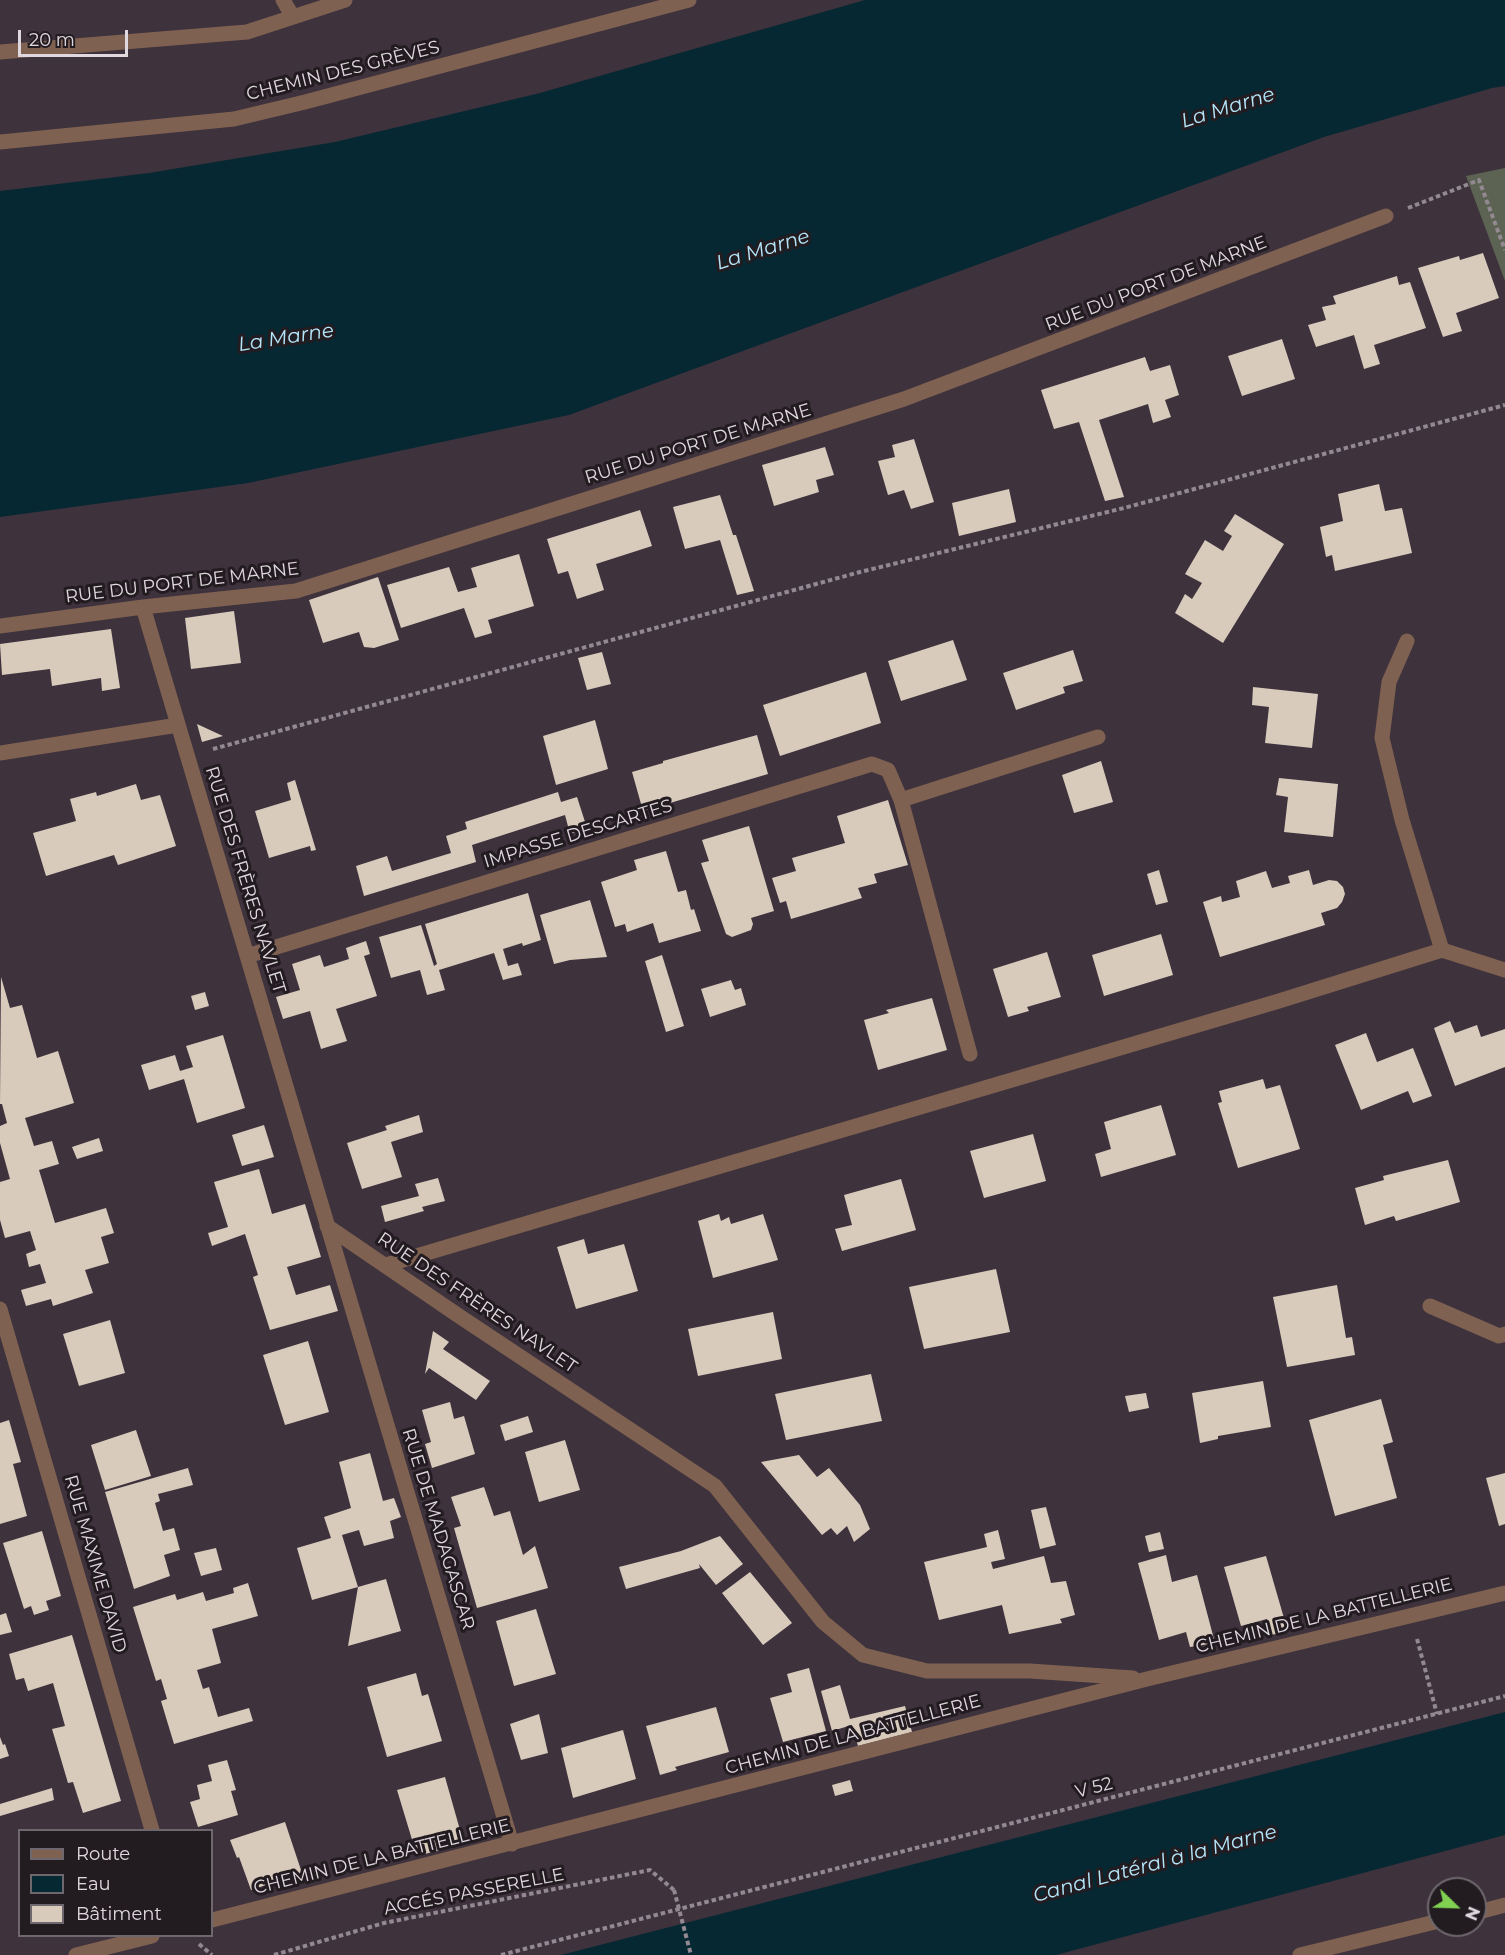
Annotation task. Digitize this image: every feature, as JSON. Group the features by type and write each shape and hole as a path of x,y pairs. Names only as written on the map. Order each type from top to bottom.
{"street":[{"path":"283,0 293,17"},
{"path":"0,52 248,32 345,0"},
{"name":"CHEMIN DES GRÈVES","path":"0,142 234,119 689,0"},
{"name":"RUE DU PORT DE MARNE","path":"0,626 143,607 296,591 904,399 1386,216"},
{"name":"RUE DES FRÈRES NAVLET","path":"143,607 327,1226 715,1485 823,1622 863,1655 927,1671 1030,1671 1148,1679"},
{"path":"1407,641 1389,682 1382,738 1402,820 1442,950"},
{"path":"0,753 178,725"},
{"path":"900,800 1098,737"},
{"name":"IMPASSE DESCARTES","path":"247,956 872,764 888,770 900,800 970,1054"},
{"path":"386,1265 1279,1001 1442,950 1505,970"},
{"name":"RUE DE MADAGASCAR","path":"327,1226 512,1844"},
{"path":"1430,1306 1499,1336 1505,1334"},
{"name":"RUE MAXIME DAVID","path":"0,1309 152,1829"},
{"name":"CHEMIN DE LA BATTELLERIE","path":"213,1920 1148,1679 1505,1593"},
{"path":"1487,1909 1505,1905"},
{"path":"1300,1955 1427,1924"},
{"path":"76,1955 144,1937"}],"path":[{"path":"1386,216 1479,180 1505,250"},
{"path":"187,756 860,572 1124,508 1505,405"},
{"path":"1410,1615 1437,1714"},
{"name":"V 52","path":"501,1955 1505,1696"},
{"name":"ACCÉS PASSERELLE","path":"274,1955 384,1923 650,1870 674,1890 691,1955"}],"green space":[{"path":"1505,168 1505,281 1466,176"}],"water":[{"name":"La Marne","path":"865,0 1505,0 1505,86 1324,137 569,415 248,483 0,517 0,191 149,173 335,142 540,93"},
{"name":"Canal Latéral à la Marne","path":"1505,1712 1505,1835 1056,1955 561,1955"}],"building":[{"path":"1483,253 1499,298 1456,313 1462,331 1443,337 1418,268 1459,256 1460,260"},
{"path":"1397,276 1399,285 1410,282 1426,328 1374,345 1380,364 1364,369 1354,335 1316,347 1308,325 1326,320 1322,307 1336,304 1333,296"},
{"path":"1282,339 1295,379 1242,396 1228,356"},
{"path":"1145,357 1150,371 1170,365 1179,395 1165,400 1171,417 1153,423 1148,404 1099,420 1124,497 1105,501 1079,422 1054,429 1041,390"},
{"path":"914,439 934,502 911,509 904,490 888,495 878,461 895,457 892,445"},
{"path":"825,447 834,475 816,480 819,492 774,506 762,465"},
{"path":"1379,484 1385,511 1402,508 1412,553 1335,571 1332,555 1326,557 1320,527 1343,521 1338,494"},
{"path":"1009,489 1016,522 959,536 952,503"},
{"path":"720,495 754,591 737,595 720,540 685,549 673,507"},
{"path":"640,510 652,546 596,564 604,590 577,599 568,571 558,574 547,539"},
{"path":"1235,514 1284,544 1223,643 1175,613 1185,594 1192,599 1202,583 1185,574 1205,540 1223,551 1232,536 1224,531"},
{"path":"519,554 534,606 488,620 492,633 475,638 464,608 401,628 387,585 449,567 458,592 477,587 471,568"},
{"path":"378,577 399,640 374,648 364,647 359,632 323,643 309,600"},
{"path":"234,611 241,663 191,669 185,618"},
{"path":"111,629 120,688 102,691 101,678 52,686 50,669 2,675 0,644"},
{"path":"953,640 967,680 901,701 888,661"},
{"path":"1073,650 1083,681 1063,687 1065,693 1016,710 1003,673"},
{"path":"602,652 611,684 587,690 578,658"},
{"path":"866,672 881,723 780,756 763,705"},
{"path":"1253,687 1318,694 1312,748 1265,743 1269,707 1252,705"},
{"path":"595,720 608,769 556,785 543,736"},
{"path":"197,724 223,736 202,742"},
{"path":"757,735 768,774 643,811 632,772"},
{"path":"1101,761 1113,802 1074,813 1062,775"},
{"path":"1279,778 1338,784 1333,837 1284,832 1288,797 1276,795"},
{"path":"295,780 316,850 311,851 310,846 269,858 255,811 291,800 287,783"},
{"path":"136,784 141,800 160,795 176,846 118,865 114,855 46,876 33,833 76,821 70,799 96,792 97,796"},
{"path":"558,792 561,802 577,797 587,828 570,834 565,815 472,845 476,862 364,896 356,866 387,856 392,871 451,853 446,836 467,829 465,822"},
{"path":"888,800 908,865 874,874 877,883 858,888 862,898 791,919 786,901 780,903 772,878 796,871 792,858 845,843 837,816"},
{"path":"749,826 774,911 751,918 753,924 751,930 732,937 726,934 701,863 709,861 702,840"},
{"path":"666,851 678,892 686,890 691,910 694,909 701,931 659,943 653,923 627,932 625,924 615,927 601,882 637,870 634,860"},
{"path":"1159,870 1168,902 1156,905 1147,874"},
{"path":"1309,870 1313,885 1329,880 1337,881 1343,887 1345,894 1337,908 1321,913 1325,925 1220,957 1203,902 1221,896 1222,902 1240,897 1236,881 1266,871 1272,888 1290,883 1288,876"},
{"path":"528,893 541,940 503,949 508,966 518,963 522,975 503,980 494,953 439,970 445,990 427,995 420,970 391,978 379,937 421,925 434,966 437,964 425,924"},
{"path":"590,900 607,957 570,960 554,964 540,915"},
{"path":"1161,934 1173,975 1104,996 1092,955"},
{"path":"366,941 370,954 364,956 377,996 336,1009 347,1041 321,1049 310,1011 283,1019 276,997 300,990 292,964 320,955 324,967 349,959 346,948"},
{"path":"1047,952 1061,997 1027,1007 1029,1011 1008,1017 993,969"},
{"path":"662,955 684,1026 666,1032 645,961"},
{"path":"1,977 10,1008 22,1005 37,1058 58,1051 74,1103 25,1118 34,1146 52,1141 59,1164 39,1170 55,1223 106,1208 114,1233 101,1237 109,1263 85,1270 93,1293 53,1306 51,1299 26,1306 21,1290 46,1283 40,1264 29,1267 26,1254 36,1250 30,1231 5,1238 0,1220 0,1182 10,1179 0,1143 0,1126 7,1123 2,1104 0,1104"},
{"path":"731,980 735,990 741,988 746,1005 710,1017 701,989"},
{"path":"205,992 209,1006 195,1010 191,996"},
{"path":"932,998 947,1050 878,1070 864,1020 889,1013 886,1010"},
{"path":"1450,1021 1455,1033 1477,1025 1481,1037 1505,1029 1505,1067 1455,1086 1434,1028"},
{"path":"1366,1033 1377,1062 1413,1048 1432,1096 1413,1103 1408,1091 1361,1110 1335,1045"},
{"path":"223,1035 245,1108 197,1123 184,1079 149,1090 141,1065 175,1055 180,1071 193,1067 186,1046"},
{"path":"1263,1079 1266,1089 1280,1085 1300,1149 1238,1168 1218,1103 1222,1102 1219,1091"},
{"path":"1161,1105 1176,1155 1101,1177 1095,1154 1111,1149 1104,1122"},
{"path":"419,1115 423,1132 391,1142 402,1177 362,1189 347,1143 387,1130 385,1126"},
{"path":"264,1125 274,1157 242,1166 232,1135"},
{"path":"1033,1134 1046,1181 984,1198 970,1151"},
{"path":"99,1138 103,1151 77,1159 72,1147"},
{"path":"1448,1160 1460,1202 1396,1221 1394,1216 1365,1225 1355,1188 1384,1180 1383,1176"},
{"path":"259,1169 272,1214 305,1204 321,1257 287,1267 296,1295 330,1285 338,1311 270,1330 253,1277 258,1275 245,1234 212,1246 208,1233 228,1227 214,1182"},
{"path":"438,1178 445,1201 422,1207 424,1211 385,1222 381,1206 419,1196 415,1184"},
{"path":"901,1179 916,1230 842,1251 835,1229 852,1225 844,1195"},
{"path":"719,1214 721,1221 729,1217 731,1224 763,1214 778,1260 713,1278 698,1221"},
{"path":"584,1239 588,1254 624,1244 638,1291 576,1309 557,1247"},
{"path":"996,1269 1010,1332 924,1349 909,1287"},
{"path":"1337,1285 1346,1338 1352,1337 1355,1355 1287,1367 1273,1297"},
{"path":"773,1312 782,1359 698,1376 688,1329"},
{"path":"110,1320 125,1373 79,1386 63,1334"},
{"path":"433,1331 449,1342 443,1349 490,1381 476,1400 429,1368 425,1374"},
{"path":"308,1341 329,1412 285,1425 263,1355"},
{"path":"871,1374 882,1421 786,1440 775,1394"},
{"path":"1263,1381 1271,1427 1218,1436 1218,1439 1200,1443 1192,1393"},
{"path":"1146,1393 1149,1408 1129,1412 1125,1396"},
{"path":"1381,1399 1393,1442 1383,1445 1397,1498 1335,1516 1309,1420"},
{"path":"450,1402 454,1419 464,1416 475,1454 432,1468 425,1444 431,1442 422,1410"},
{"path":"528,1416 533,1432 505,1441 500,1425"},
{"path":"9,1420 21,1462 13,1464 27,1516 0,1524 0,1423"},
{"path":"136,1430 151,1476 105,1490 91,1445"},
{"path":"565,1440 580,1490 539,1502 525,1452"},
{"path":"370,1453 383,1501 394,1498 401,1517 390,1521 394,1538 364,1546 359,1530 342,1535 358,1587 312,1600 297,1548 331,1538 324,1517 351,1508 339,1462"},
{"path":"799,1455 817,1477 829,1468 860,1505 870,1529 854,1542 847,1526 837,1535 831,1528 822,1535 761,1462"},
{"path":"188,1468 193,1485 158,1494 160,1501 155,1503 163,1531 174,1528 180,1550 164,1555 170,1576 134,1589 105,1492"},
{"path":"1505,1473 1505,1524 1499,1526 1486,1478"},
{"path":"484,1487 494,1516 510,1511 523,1555 535,1546 548,1588 477,1608 454,1528 461,1526 451,1497"},
{"path":"1046,1507 1056,1545 1040,1549 1031,1510"},
{"path":"998,1530 1005,1559 991,1562 993,1569 1044,1556 1051,1583 1066,1581 1075,1615 1060,1619 1062,1623 1009,1634 1002,1605 939,1620 924,1562 987,1547 984,1534"},
{"path":"42,1531 61,1596 46,1601 49,1610 34,1615 31,1606 24,1609 3,1543"},
{"path":"1160,1532 1164,1549 1149,1552 1145,1536"},
{"path":"720,1536 743,1564 716,1585 699,1564 700,1568 626,1589 619,1567 681,1551"},
{"path":"216,1548 222,1570 201,1576 194,1553"},
{"path":"1166,1555 1172,1582 1197,1575 1215,1643 1190,1647 1186,1632 1159,1640 1138,1563"},
{"path":"1266,1556 1288,1632 1270,1635 1267,1619 1241,1626 1224,1567"},
{"path":"750,1572 792,1623 763,1645 722,1593"},
{"path":"386,1579 401,1631 348,1646 358,1587"},
{"path":"248,1583 258,1616 212,1629 221,1663 197,1670 203,1689 209,1687 218,1717 249,1708 253,1721 174,1744 161,1701 167,1699 161,1679 156,1681 133,1607 175,1594 177,1600 203,1592 206,1601 234,1593 233,1588"},
{"path":"536,1609 556,1674 514,1686 496,1621"},
{"path":"6,1613 12,1632 0,1635 0,1615"},
{"path":"72,1635 121,1801 83,1813 73,1782 68,1783 52,1729 65,1726 53,1683 28,1691 24,1678 16,1680 9,1654"},
{"path":"809,1668 826,1731 783,1742 770,1698 792,1692 787,1674"},
{"path":"416,1673 422,1696 428,1694 442,1741 387,1757 367,1687"},
{"path":"840,1685 850,1719 905,1706 912,1732 858,1746 852,1725 832,1731 821,1691"},
{"path":"716,1707 729,1752 675,1767 677,1770 660,1775 646,1726"},
{"path":"539,1714 548,1753 521,1760 510,1724"},
{"path":"623,1730 636,1779 573,1798 561,1748"},
{"path":"0,1737 9,1756 0,1759"},
{"path":"227,1760 236,1790 231,1791 238,1815 198,1827 190,1802 200,1799 197,1785 212,1781 208,1765"},
{"path":"445,1777 464,1844 417,1856 397,1790"},
{"path":"850,1780 853,1791 835,1796 832,1785"},
{"path":"52,1788 54,1800 0,1816 0,1804"},
{"path":"285,1822 302,1873 251,1890 230,1840"}]}
